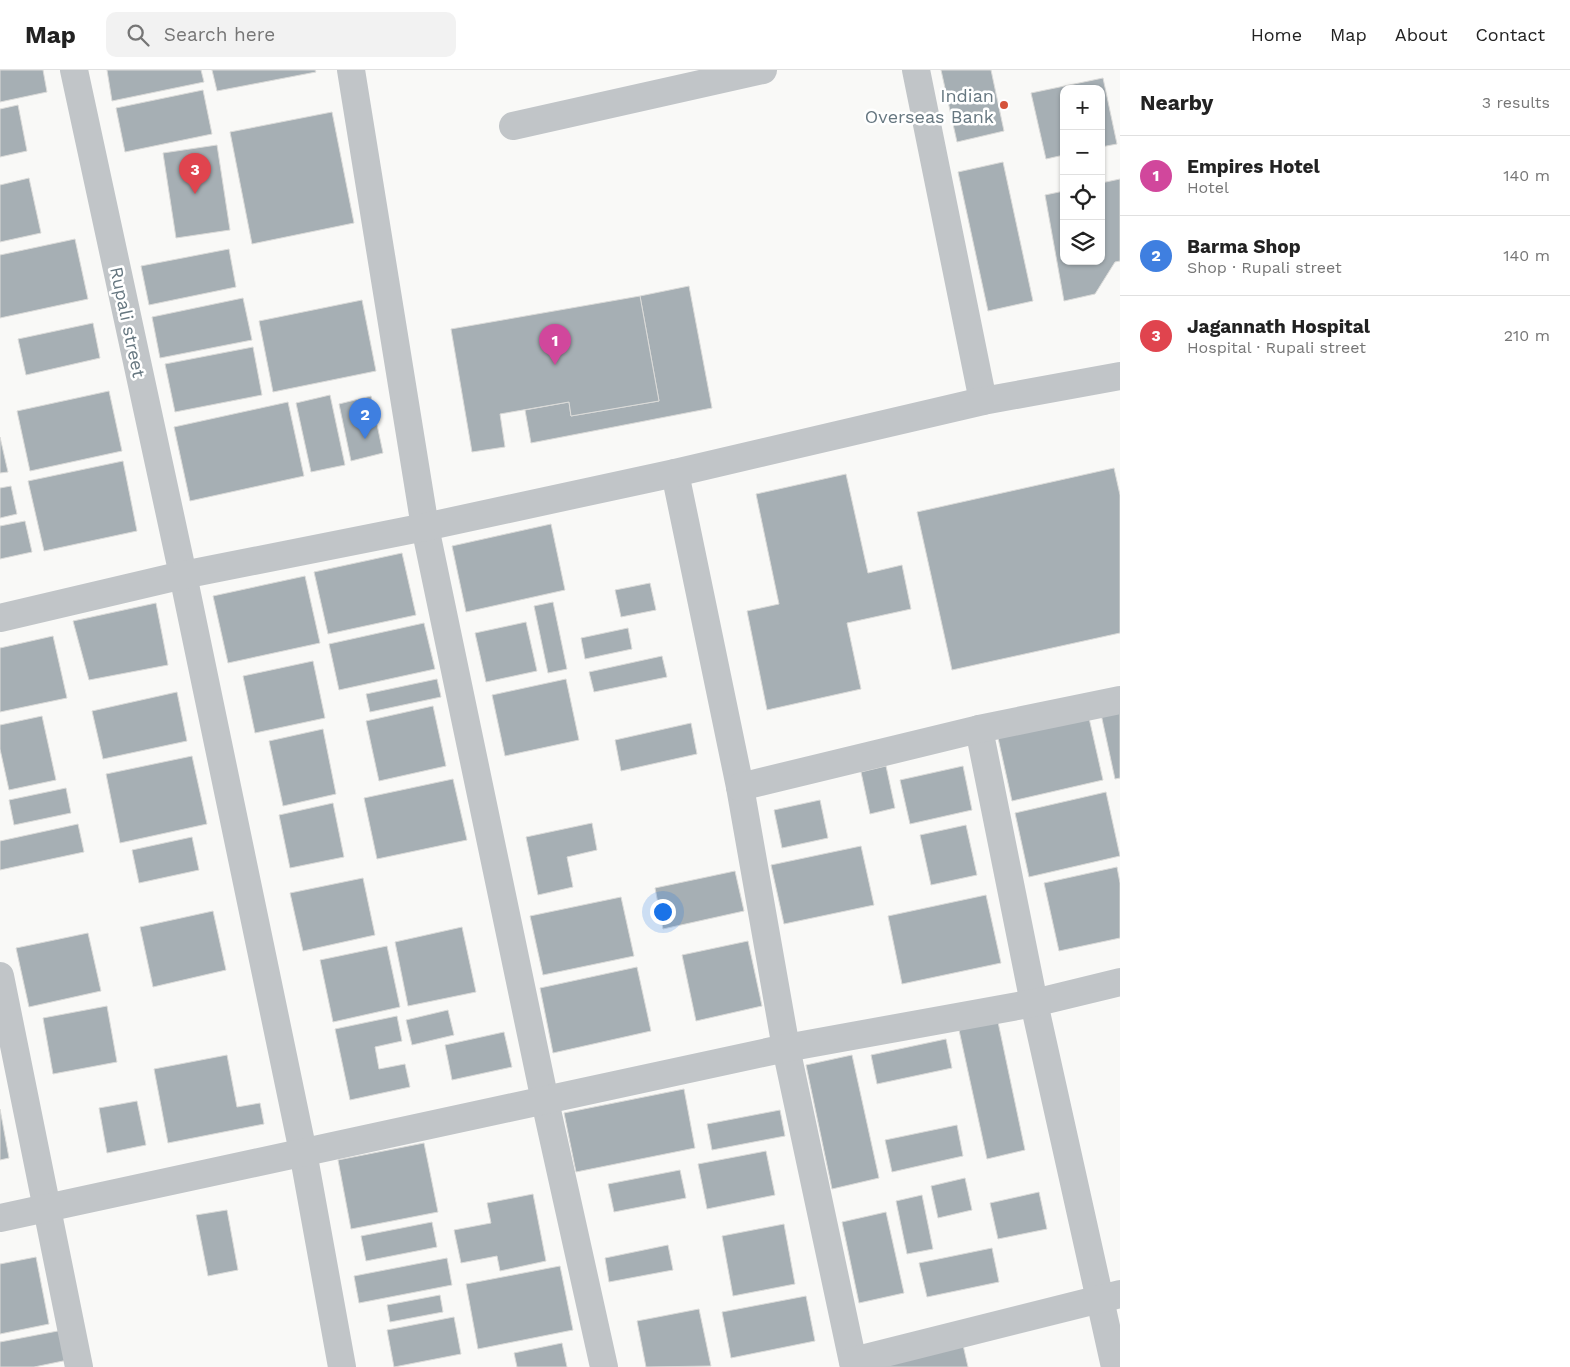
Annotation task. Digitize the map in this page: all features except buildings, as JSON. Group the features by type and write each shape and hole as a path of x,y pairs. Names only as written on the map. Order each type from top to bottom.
{"street":[{"name":"Rupali street","path":"74,70 183,575 303,1152 342,1367"},
{"path":"351,70 425,527 545,1101 604,1367"},
{"path":"513,126 763,70"},
{"path":"916,70 983,401"},
{"path":"0,618 183,575 425,527 675,473 983,401 1120,376"},
{"path":"675,473 740,787 786,1048 854,1364 1110,1296"},
{"path":"740,787 979,729 1120,700"},
{"path":"979,729 1034,1003 1110,1296 1115,1367"},
{"path":"0,976 79,1367"},
{"path":"0,1218 786,1048 1034,1003 1120,982"}],"place":[{"name":"Indian Overseas Bank","path":"1004,105"},
{"name":"Jagannath Hospital","path":"195,194"},
{"name":"Empires Hotel","path":"555,365"},
{"name":"Barma Shop","path":"365,439"}]}
